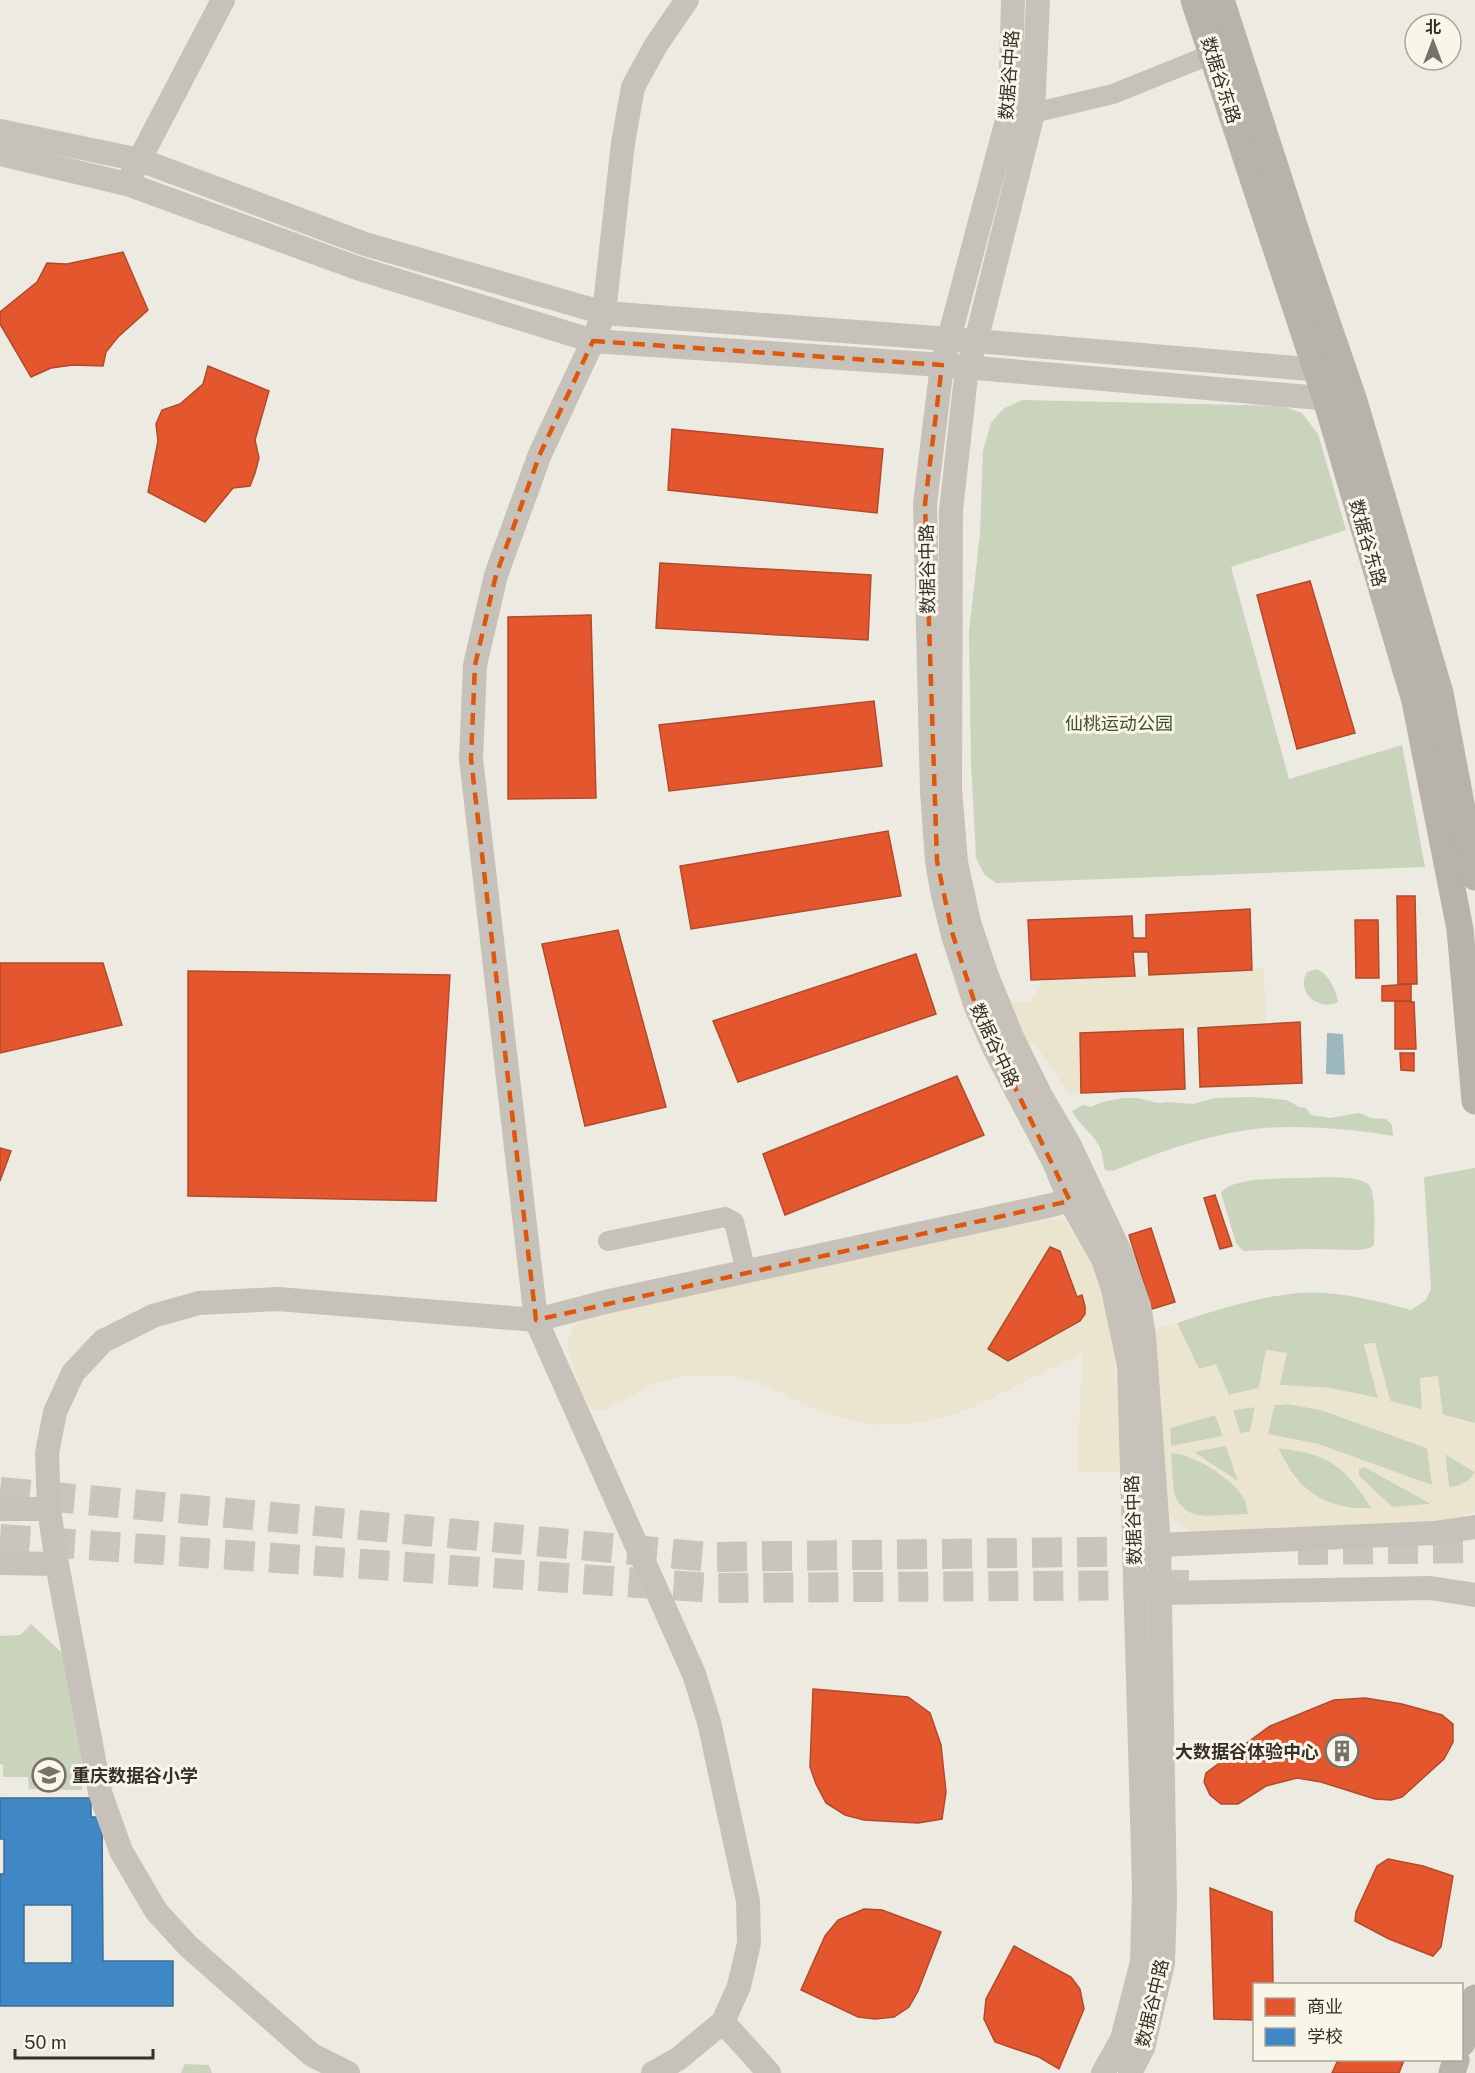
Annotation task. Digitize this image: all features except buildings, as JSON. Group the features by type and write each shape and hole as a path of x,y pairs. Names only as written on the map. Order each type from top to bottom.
{"main road":[{"name":"数据谷东路","path":"1194,0 1326,399 1415,701 1460,929 1475,1101"},
{"name":"数据谷东路","path":"1221,0 1344,372 1440,693 1475,877"},
{"path":"1463,2037 1475,1998"}],"street":[{"path":"127,184 223,0"},
{"path":"653,2073 678,2059 723,2022 739,1986 749,1943 748,1901 709,1722 694,1674 536,1320 471,759 475,665 500,564 540,454 604,313 623,143 633,87 656,45 687,0"},
{"name":"数据谷中路","path":"1013,0 1010,109 942,365 925,504 932,792 937,861 942,890 952,932 976,1007 995,1050 1054,1162 1121,1254 1138,1306 1147,1365 1160,1545 1165,1902 1164,1963 1143,2048 1130,2073"},
{"name":"数据谷中路","path":"1038,0 1033,113 967,368 951,510 950,789 956,862 969,922 1011,1037 1069,1144 1080,1197 1113,1289 1125,1342 1129,1378 1144,1888 1142,1962 1122,2039 1103,2073"},
{"path":"1033,113 1113,94 1212,54"},
{"path":"0,131 140,160 365,244 604,313 949,340 976,340 1344,372"},
{"path":"0,154 127,184 360,269 593,341 942,365 1353,401"},
{"path":"348,2073 312,2055 188,1946 156,1911 121,1851 100,1792 57,1564 49,1509 47,1453 55,1412 73,1373 103,1341 153,1316 199,1303 278,1299 536,1320 605,1302 1080,1197"},
{"path":"608,1241 725,1217 734,1222 746,1272"},
{"path":"0,1509 49,1509"},
{"path":"1160,1545 1434,1533 1475,1527"},
{"path":"0,1563 57,1564"},
{"path":"1161,1593 1430,1588 1475,1594"},
{"path":"723,2022 769,2073"}],"highlighted area":[{"path":"593,341 942,365 925,504 937,861 952,932 976,1007 1070,1201 536,1320 471,759 475,665 496,575 540,454"}],"green space":[{"name":"仙桃运动公园","path":"1022,400 1282,406 1302,413 1318,434 1346,530 1231,567 1289,779 1402,745 1425,867 996,883 984,874 976,858 971,763 969,632 980,534 983,451 991,423 1003,409"},
{"path":"1317,969 1331,983 1338,1002 1323,1004 1311,998 1307,993 1304,979 1307,972"},
{"path":"1252,1097 1287,1100 1306,1108 1311,1115 1330,1118 1359,1113 1371,1118 1386,1119 1392,1125 1393,1136 1328,1128 1245,1130 1187,1144 1113,1171 1105,1170 1099,1146 1072,1111 1083,1105 1091,1107 1123,1098 1138,1098 1158,1103 1193,1104 1215,1098"},
{"path":"1475,1168 1475,1423 1390,1401 1375,1343 1364,1344 1378,1398 1330,1388 1280,1385 1266,1350 1259,1388 1229,1395 1199,1370 1177,1323 1252,1301 1298,1293 1340,1294 1411,1310 1426,1300 1431,1289 1424,1177"},
{"path":"1323,1177 1354,1179 1368,1184 1371,1188 1374,1203 1374,1245 1359,1250 1243,1251 1236,1243 1221,1193 1227,1188 1245,1181"},
{"path":"1288,1404 1321,1410 1427,1448 1433,1486 1318,1444 1268,1434 1274,1405"},
{"path":"1255,1407 1250,1432 1240,1433 1233,1410"},
{"path":"1215,1415 1224,1436 1171,1446 1170,1428"},
{"path":"1226,1445 1238,1481 1193,1452"},
{"path":"1278,1447 1311,1454 1334,1464 1353,1482 1372,1509 1340,1506 1314,1494 1294,1475"},
{"path":"1171,1453 1191,1458 1223,1476 1240,1492 1246,1502 1248,1514 1207,1516 1187,1511 1175,1496"},
{"path":"1445,1454 1475,1472 1470,1479 1461,1485 1449,1488"},
{"path":"1365,1467 1431,1504 1392,1507 1359,1476 1359,1468"},
{"path":"31,1624 73,1663 81,1695 82,1790 29,1789 28,1777 3,1777 3,1765 0,1764 0,1636 20,1635"},
{"path":"185,2064 209,2065 212,2073 181,2073"}],"shaded area":[{"path":"1264,968 1266,1024 1080,1033 1081,1093 1071,1097 1035,1044 1023,1041 1007,1001 1029,1002 1040,988 1042,980"},
{"path":"1042,1219 1064,1219 1098,1272 1107,1308 1116,1372 1123,1457 1122,1473 1077,1472 1082,1354 969,1409 942,1418 910,1424 878,1425 845,1419 805,1405 767,1386 731,1375 688,1376 655,1383 603,1411 591,1409 580,1393 567,1344 574,1326 594,1315"},
{"path":"1177,1323 1199,1369 1216,1364 1229,1395 1259,1388 1266,1350 1287,1353 1280,1385 1330,1388 1378,1398 1364,1344 1375,1343 1390,1401 1422,1410 1420,1378 1438,1376 1443,1416 1475,1423 1475,1472 1475,1511 1452,1523 1207,1533 1192,1531 1180,1526 1170,1515 1164,1502 1152,1330","holes":["1288,1404 1321,1410 1427,1448 1432,1485 1318,1444 1268,1434 1274,1405","1255,1407 1250,1432 1240,1433 1233,1410","1215,1415 1223,1436 1171,1446 1170,1428","1226,1446 1237,1481 1194,1452","1278,1448 1314,1454 1329,1460 1355,1482 1372,1508 1346,1508 1326,1501 1308,1491 1295,1479","1180,1453 1210,1467 1235,1486 1245,1500 1248,1514 1194,1515 1185,1510 1174,1495 1171,1454","1445,1454 1475,1472 1471,1479 1449,1487","1365,1467 1430,1504 1392,1507 1359,1476 1358,1470"]}],"water":[{"path":"1327,1033 1343,1034 1345,1075 1326,1074"}],"tunnel":[{"path":"0,1492 709,1557 1163,1551"},
{"path":"0,1539 712,1588 1189,1585"},
{"path":"1298,1550 1475,1548"}],"place":[{"name":"大数据谷体验中心","path":"1342,1751"},
{"name":"重庆数据谷小学","path":"49,1775"}]}
